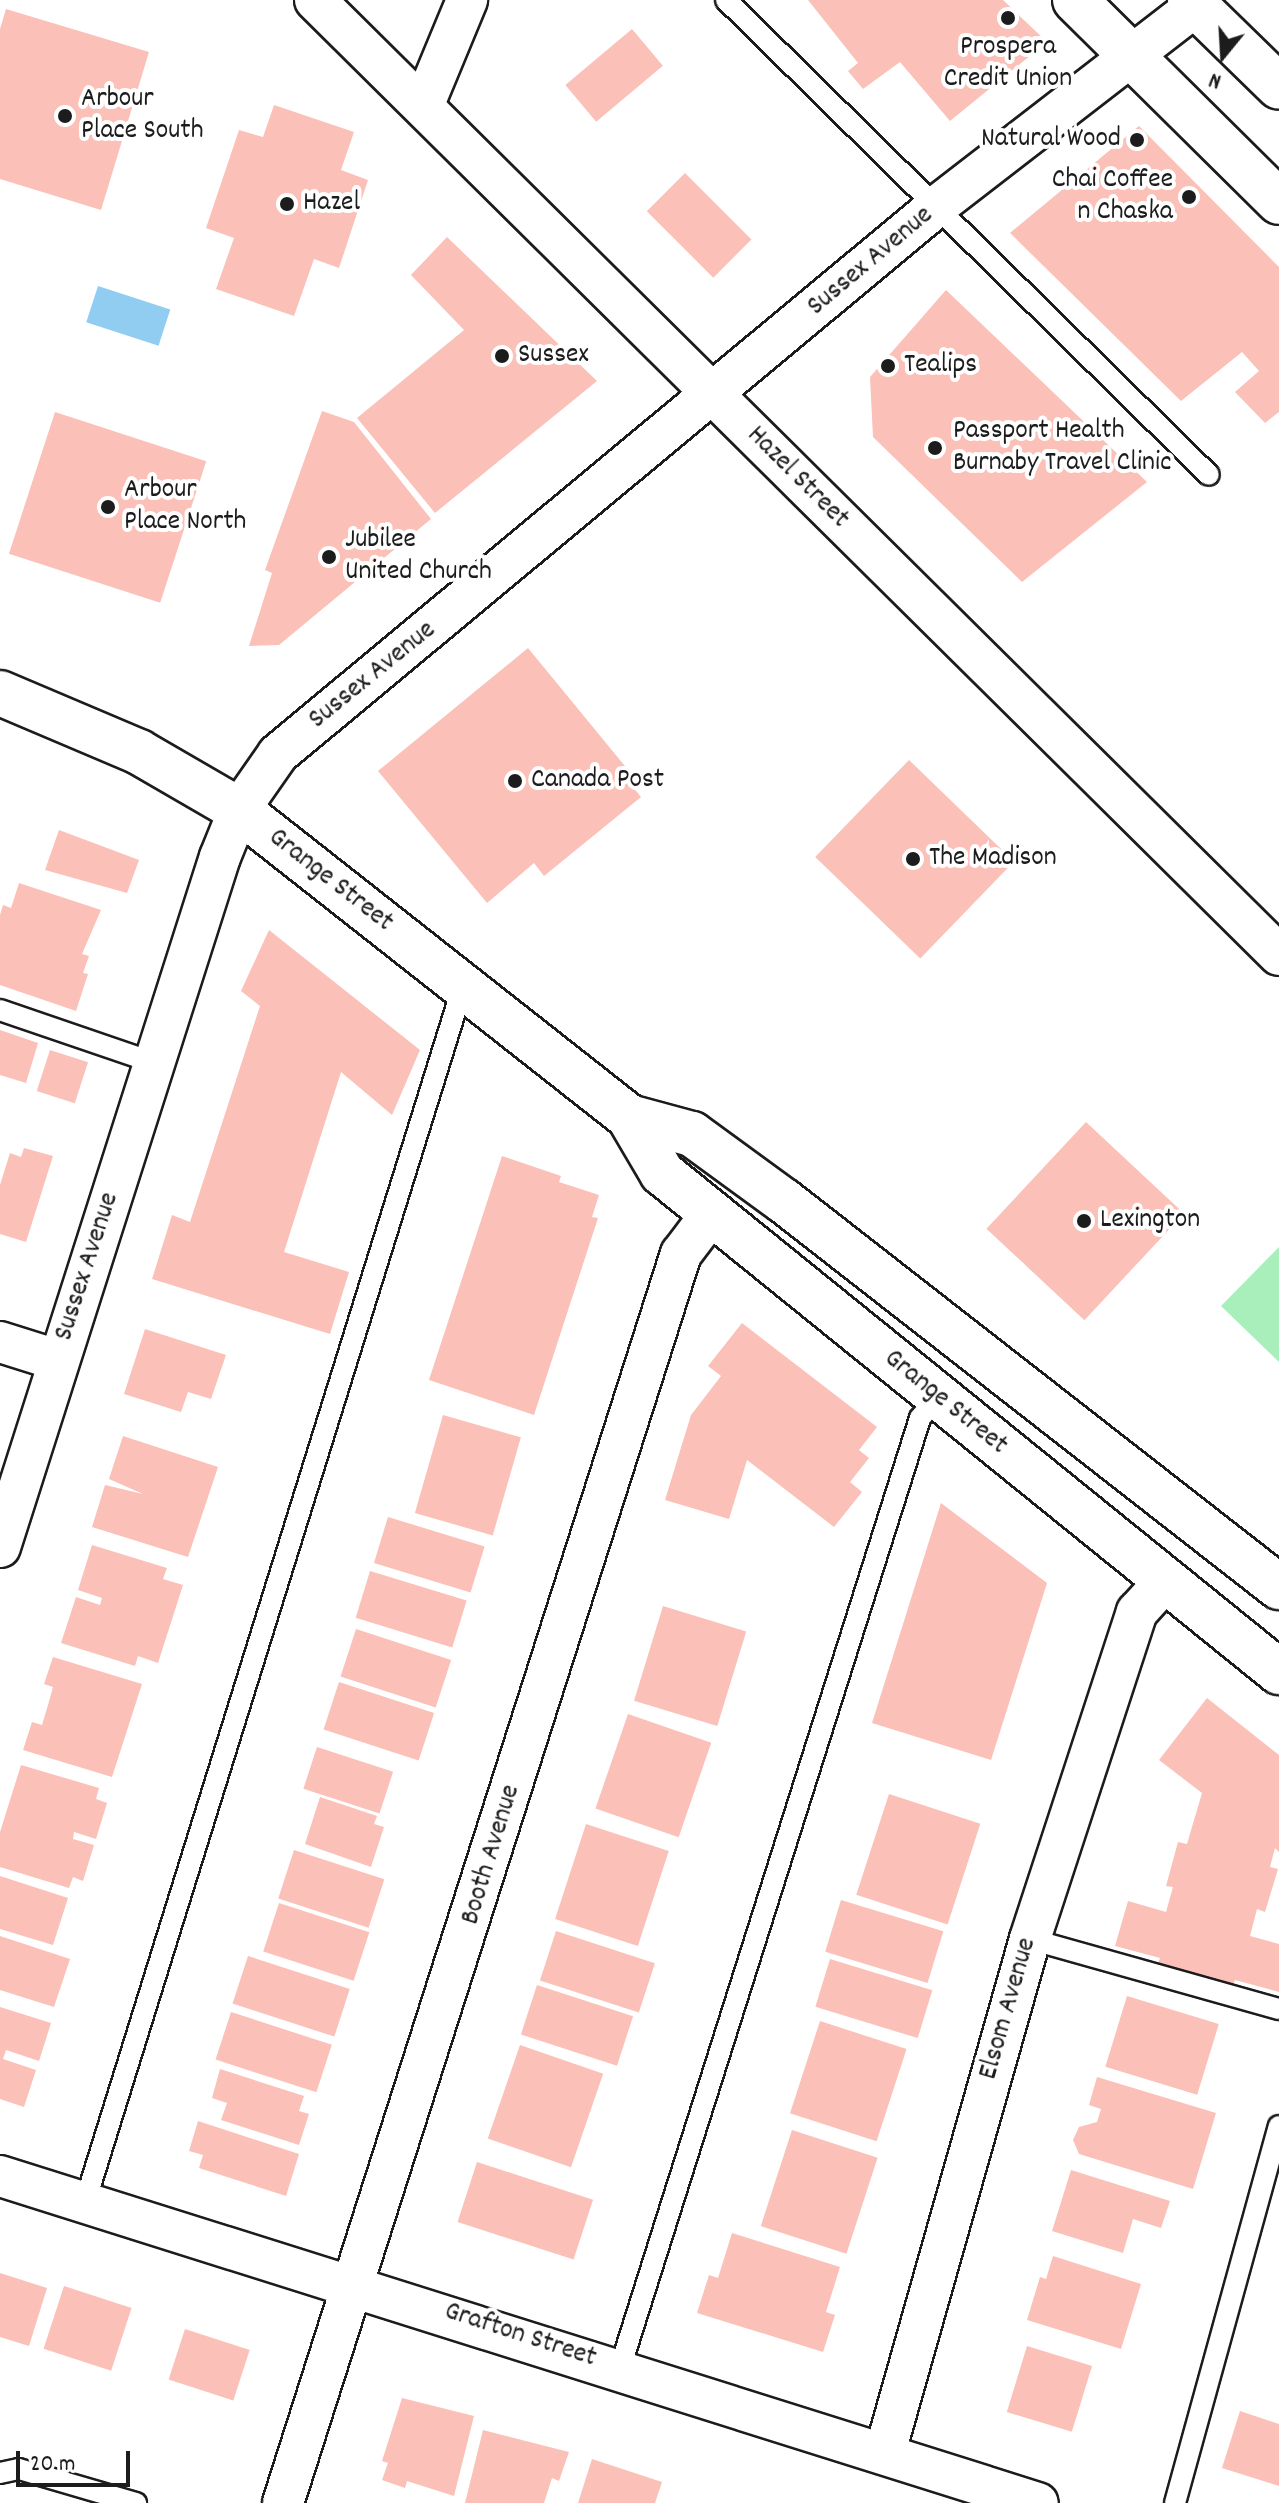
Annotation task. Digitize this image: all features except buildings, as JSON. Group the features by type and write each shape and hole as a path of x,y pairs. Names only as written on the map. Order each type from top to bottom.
{"main road":[{"path":"1075,0 1279,202"},
{"path":"1197,2 1279,87"},
{"name":"Grange Street","path":"0,693 139,752 239,810 629,1117 662,1173 1279,1672"},
{"name":"Grange Street","path":"629,1117 692,1134 1279,1587"}],"street":[{"name":"Hazel Street","path":"315,0 424,104 1279,955"},
{"path":"424,104 467,0"},
{"name":"Sussex Avenue","path":"0,1547 57,1360 239,810 278,754 714,396 937,206 1197,2"},
{"name":"Booth Avenue","path":"283,2503 681,1254 712,1213"},
{"path":"0,1342 57,1360"},
{"name":"Elsom Avenue","path":"885,2452 1030,1939 1137,1612 1166,1580"},
{"name":"Grafton Street","path":"0,2176 620,2368 885,2452 1027,2501"}],"lane":[{"path":"726,0 1209,475"},
{"path":"85,2202 463,986"},
{"path":"0,1010 155,1063"},
{"path":"620,2368 920,1418 938,1397"},
{"path":"1030,1939 1279,2009"},
{"path":"1175,2503 1279,2126"},
{"path":"0,2473 19,2469 136,2503"}],"green space":[{"path":"1279,1247 1279,1362 1221,1306"}],"water":[{"path":"98,286 170,309 159,346 86,322"}],"place":[{"name":"Prospera Credit Union","path":"1008,18"},
{"name":"Arbour Place South","path":"65,116"},
{"name":"Natural Wood","path":"1137,140"},
{"name":"Chai Coffee n Chaska","path":"1189,197"},
{"name":"Hazel","path":"287,204"},
{"name":"Sussex","path":"502,356"},
{"name":"Tealips","path":"888,366"},
{"name":"Passport Health Burnaby Travel Clinic","path":"935,448"},
{"name":"Arbour Place North","path":"108,507"},
{"name":"Jubilee United Church","path":"329,557"},
{"name":"Canada Post","path":"515,781"},
{"name":"The Madison","path":"913,859"},
{"name":"Lexington","path":"1084,1221"}]}
